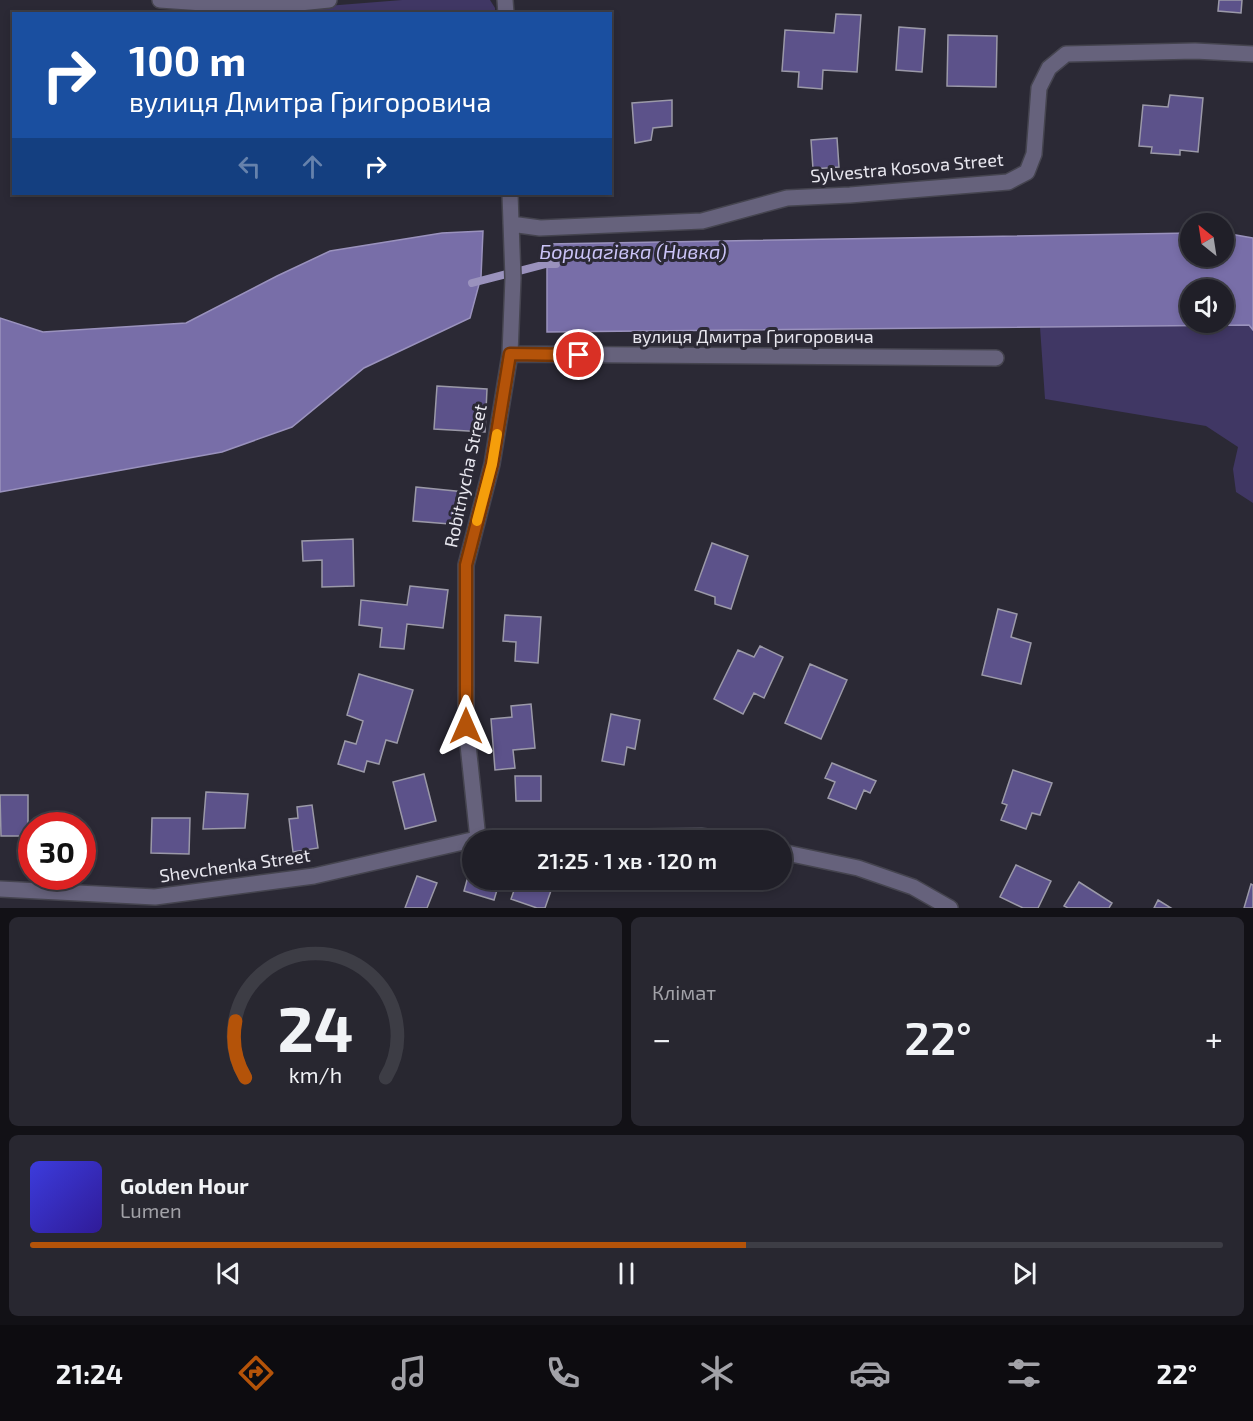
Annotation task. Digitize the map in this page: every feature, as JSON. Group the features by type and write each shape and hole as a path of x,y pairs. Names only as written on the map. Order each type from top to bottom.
{"street":[{"path":"160,0 267,10 329,0"},
{"name":"Sylvestra Kosova Street","path":"511,224 540,228 702,221 787,198 1008,182 1028,172 1034,154 1039,88 1049,68 1066,54 1195,51 1253,54"},
{"name":"Robitnycha Street","path":"474,830 466,726 466,565 492,464 510,354 512,272 510,195"},
{"name":"вулиця Дмитра Григоровича","path":"510,354 996,358"},
{"name":"Shevchenka Street","path":"0,889 155,897 314,876 462,843"},
{"path":"792,854 858,868 913,887 950,908"}],"shaded area":[{"path":"402,0 490,0 495,12 288,12 289,9"},
{"path":"1234,325 1249,325 1253,330 1253,503 1236,492 1233,469 1238,447 1206,426 1045,399 1040,327 1180,326 1180,333 1234,333"}],"water":[{"path":"483,231 481,277 470,318 364,368 292,427 222,452 0,492 0,318 43,332 186,323 330,251 442,233"},
{"path":"1180,233 1180,267 1234,267 1234,235 1253,238 1253,330 1249,325 1234,325 1234,279 1180,279 1180,326 547,332 547,244"}],"building":[{"path":"1219,0 1242,0 1241,13 1218,11"},
{"path":"836,14 861,15 857,72 823,70 822,89 798,87 799,72 782,71 785,30 834,33"},
{"path":"899,27 925,29 922,72 896,70"},
{"path":"948,35 997,36 996,87 947,86"},
{"path":"1170,95 1203,98 1198,152 1180,150 1180,155 1151,153 1152,147 1139,146 1143,105 1168,107"},
{"path":"672,100 672,126 653,128 651,140 635,143 632,103"},
{"path":"837,138 839,167 813,169 811,140"},
{"path":"437,386 487,389 485,432 434,429"},
{"path":"416,487 465,492 462,525 413,521"},
{"path":"353,539 354,586 322,587 322,560 303,561 302,541"},
{"path":"712,543 748,556 731,609 715,604 715,597 695,590"},
{"path":"410,586 448,590 443,628 407,624 404,649 380,647 382,628 359,625 361,600 407,605"},
{"path":"998,609 1017,614 1011,637 1031,643 1021,684 982,675"},
{"path":"505,615 541,617 538,663 515,661 516,642 503,641"},
{"path":"760,646 783,657 764,698 754,693 743,714 714,699 738,650 754,657"},
{"path":"810,664 847,680 821,739 785,723"},
{"path":"359,674 413,690 397,743 386,740 379,764 367,761 364,772 338,764 345,741 356,744 363,721 347,715"},
{"path":"531,704 535,748 513,750 515,768 495,770 491,719 512,717 511,706"},
{"path":"611,714 640,720 635,749 627,747 624,765 602,761"},
{"path":"832,763 876,781 870,793 864,790 856,809 828,798 835,782 825,778"},
{"path":"1013,770 1052,783 1040,815 1032,813 1026,829 1001,820 1007,805 1002,803"},
{"path":"424,774 436,821 405,829 393,782"},
{"path":"515,776 541,776 541,801 516,801"},
{"path":"206,792 248,794 245,828 203,829"},
{"path":"0,795 28,795 28,812 18,812 18,836 1,836"},
{"path":"312,805 318,848 293,852 289,819 298,818 297,807"},
{"path":"152,818 190,818 189,854 151,853"},
{"path":"1016,865 1051,881 1038,908 1023,908 1000,897"},
{"path":"417,876 437,883 427,908 405,908"},
{"path":"1079,882 1112,903 1109,908 1068,908 1064,906"},
{"path":"1251,884 1253,885 1253,908 1244,908"},
{"path":"464,890 497,890 494,900"},
{"path":"514,890 551,890 545,908 537,908 511,899"},
{"path":"1158,900 1171,908 1154,908"}],"waterway":[{"name":"Борщагівка (Нивка)","path":"472,283 546,264 556,264"}],"slow traffic":[{"path":"477,521 492,464 497,434"}],"route":[{"path":"466,726 466,565 492,464 510,354 579,355"}]}
